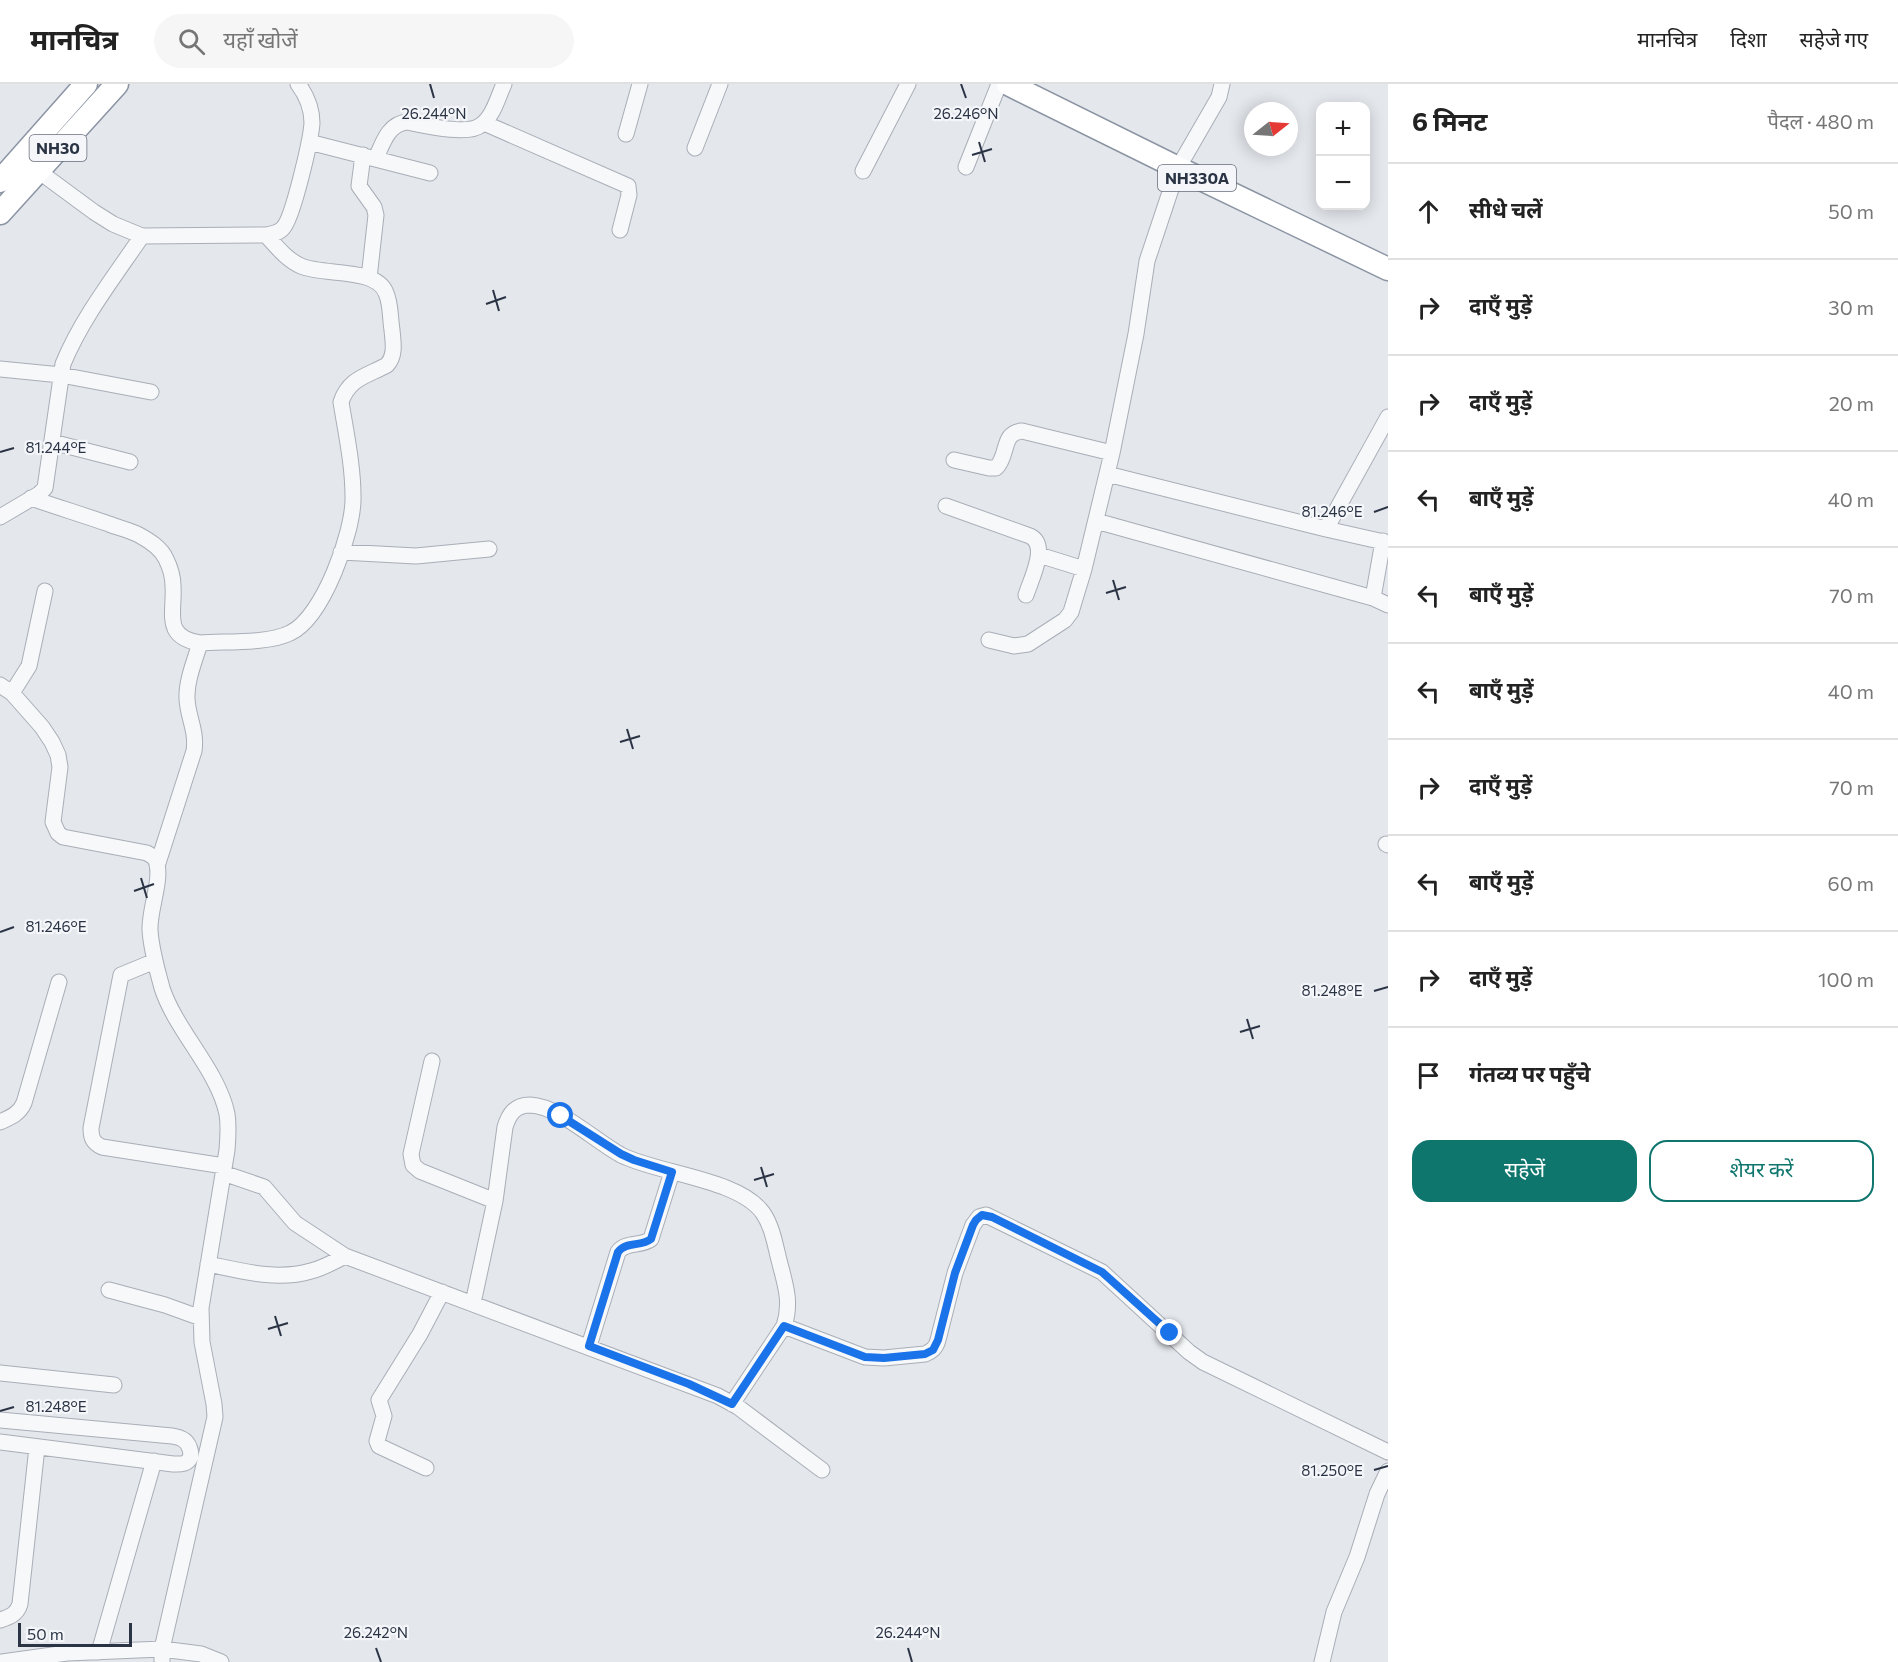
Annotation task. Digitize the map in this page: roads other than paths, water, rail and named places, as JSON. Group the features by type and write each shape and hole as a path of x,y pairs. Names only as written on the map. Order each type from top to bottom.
{"highway":[{"name":"NH30","path":"0,181 86,84"},
{"name":"NH30","path":"0,213 117,84"},
{"name":"NH330A","path":"1008,84 1388,269"}],"street":[{"path":"37,170 113,224 142,236 266,235 282,230 286,225 309,142 312,122 310,106 305,93 298,84"},
{"path":"369,278 376,211 359,186 370,157 391,129 400,123 465,130 476,128 484,123 504,84"},
{"path":"626,134 640,84"},
{"path":"695,148 720,84"},
{"path":"863,171 908,84"},
{"path":"966,167 999,84"},
{"path":"989,640 1014,646 1028,644 1065,620 1071,612 1084,569 1112,453 1136,334 1147,261 1178,168 1219,97 1222,84"},
{"path":"484,123 628,186 629,195 620,230"},
{"path":"309,142 430,173"},
{"path":"31,498 138,534 157,547 166,558 171,572 173,586 171,613 174,627 183,638 190,641 200,643 272,639 296,630 313,613 322,599 352,518 352,474 341,402 350,385 387,365 393,356 388,297 381,285 369,278 300,266 283,253 266,235"},
{"path":"0,516 45,488 60,375 71,345 142,236"},
{"path":"0,369 60,375 151,392"},
{"path":"1326,529 1388,417"},
{"path":"954,460 996,468 1002,459 1009,435 1012,432 1022,431 1112,453"},
{"path":"52,442 130,462"},
{"path":"1107,474 1385,542 1373,598"},
{"path":"946,506 1034,537 1038,542 1039,555 1026,595"},
{"path":"1096,521 1373,598 1388,605"},
{"path":"341,552 416,556 489,549"},
{"path":"1039,555 1084,569"},
{"path":"45,591 29,666 6,689 42,727 58,754 60,767 53,822 58,833 63,837 147,853 152,855 158,863"},
{"path":"162,1656 215,1417 202,1342 201,1318 228,1129 224,1104 212,1078 169,1005 155,961 150,930 158,863 194,751 195,733 188,709 187,691 200,643"},
{"path":"155,961 121,975 91,1128 92,1138 97,1144 102,1147 223,1169 264,1188 300,1228 345,1256 689,1384 732,1404 822,1470"},
{"path":"0,1122 16,1115 21,1110 59,982"},
{"path":"432,1061 411,1154 413,1165 420,1171 495,1201"},
{"path":"473,1303 495,1201 505,1127 510,1113 521,1106 537,1106 561,1116 634,1160 702,1180 746,1197 764,1214 769,1224 786,1289 788,1313 784,1326 732,1404"},
{"path":"589,1346 618,1252 624,1246 643,1243 651,1239 672,1172"},
{"path":"784,1326 865,1357 884,1358 930,1352 936,1346 955,1273 973,1225 979,1216 986,1215 1102,1272 1189,1352 1203,1362 1388,1452"},
{"path":"208,1264 280,1276 309,1272 345,1256"},
{"path":"109,1290 156,1302 201,1318"},
{"path":"426,1468 382,1449 378,1445 384,1416 379,1400 420,1334 442,1292"},
{"path":"0,1373 114,1385"},
{"path":"0,1420 172,1436 184,1439 189,1445 190,1456 188,1461 182,1464 0,1442"},
{"path":"0,1620 18,1611 20,1604 37,1447"},
{"path":"99,1652 153,1461"},
{"path":"1322,1662 1334,1612 1357,1557 1377,1494 1387,1474"},
{"path":"2,1662 67,1653 99,1652 162,1656 201,1654 222,1662"}]}
